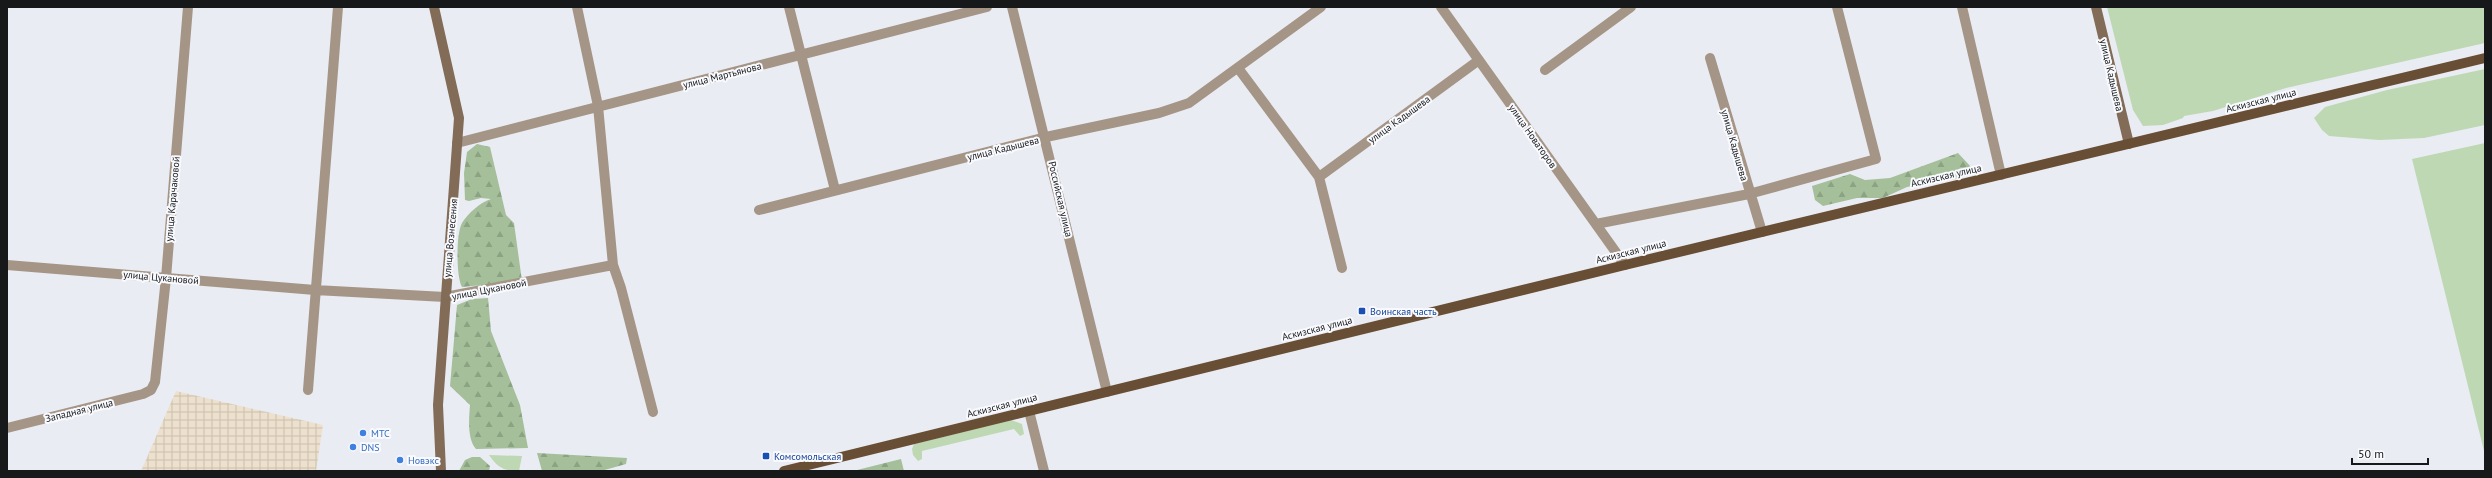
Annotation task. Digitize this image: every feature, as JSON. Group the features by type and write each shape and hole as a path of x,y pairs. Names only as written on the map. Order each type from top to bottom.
{"main road":[{"name":"Аскизская улица","path":"784,471 1625,265 2485,58"}],"street":[{"name":"улица Карачаковой","path":"151,390 155,382 166,278 188,7"},
{"path":"308,390 338,7"},
{"name":"улица Вознесения","path":"434,7 459,118 438,405 441,471"},
{"path":"577,7 598,106 613,265 621,288 653,412"},
{"path":"789,7 835,190"},
{"name":"улица Мартьянова","path":"457,143 987,7"},
{"name":"Российская улица","path":"1012,7 1046,137 1107,392"},
{"name":"улица Кадышева","path":"759,210 1046,137 1159,113 1189,103 1321,7"},
{"name":"улица Новаторов","path":"1441,7 1625,265"},
{"path":"1545,70 1631,7"},
{"path":"1596,224 1749,194 1876,159 1837,7"},
{"path":"1962,7 2001,174"},
{"name":"улица Кадышева","path":"2096,7 2128,144"},
{"name":"улица Кадышева","path":"1710,58 1749,194 1762,232"},
{"name":"улица Кадышева","path":"1319,178 1479,60"},
{"path":"1238,68 1319,178 1342,268"},
{"name":"улица Цукановой","path":"7,265 316,290 445,297 613,265"},
{"name":"Западная улица","path":"7,428 143,394 151,390"},
{"path":"1029,410 1044,471"}],"shaded area":[{"path":"176,391 323,425 316,471 141,471"}],"green space":[{"path":"2107,7 2485,7 2485,43 2286,88 2213,111 2184,116 2183,118 2163,125 2143,126 2133,110"},
{"path":"2485,69 2485,125 2424,138 2379,140 2329,136 2322,130 2314,118 2325,107 2387,90"},
{"path":"2485,143 2485,455 2412,159"},
{"path":"477,144 490,147 506,215 514,223 522,281 462,287 460,282 458,245 460,228 471,212 479,205 491,199 481,198 469,201 465,200 464,173 467,152"},
{"path":"1958,153 1972,168 1965,176 1907,187 1883,198 1857,198 1823,206 1815,200 1812,186 1850,174 1865,180 1890,178"},
{"path":"488,298 491,331 520,405 528,448 476,449 471,440 470,434 470,405 450,386 457,305 472,299"},
{"path":"1011,420 1022,424 1024,434 1020,436 1014,429 922,451 922,459 918,461 913,455 912,449 914,444"},
{"path":"537,453 627,458 626,464 601,471 542,471"},
{"path":"489,455 522,456 519,471 509,470 498,466"},
{"path":"472,457 480,457 490,466 489,471 459,471 465,460"},
{"path":"901,459 904,471 853,471"}],"place":[{"name":"Воинская часть","path":"1362,311"},
{"name":"МТС","path":"363,433"},
{"name":"DNS","path":"353,447"},
{"name":"Комсомольская","path":"766,456"},
{"name":"Новэкс","path":"400,460"}]}
